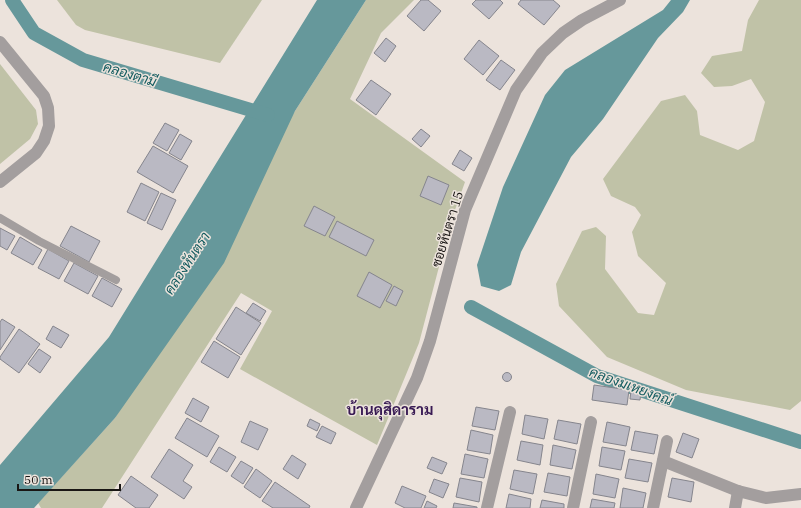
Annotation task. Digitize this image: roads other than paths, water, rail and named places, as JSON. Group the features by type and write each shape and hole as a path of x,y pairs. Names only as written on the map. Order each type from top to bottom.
{"street":[{"name":"ซอยหันตรา 15","path":"356,508 417,378 430,341 465,210 516,90 542,53 563,33 582,20 620,0"},
{"path":"0,42 44,96 48,108 49,126 44,141 36,153 0,182"},
{"path":"487,508 510,412"},
{"path":"573,508 591,422"},
{"path":"653,508 667,441"},
{"path":"663,461 738,491 766,498 801,494"},
{"path":"735,508 738,491"}],"lane":[{"path":"0,218 39,241 116,280"}],"water":[{"name":"คลองหันตรา","path":"317,0 366,0 295,111 224,263 115,418 34,508 0,508 0,465 109,337"},
{"path":"671,0 690,0 683,12 658,38 603,119 571,157 521,252 511,285 499,291 481,286 477,265 503,187 545,95 565,70 663,10"}],"waterway":[{"name":"คลองตามี","path":"12,0 34,33 83,60 268,115"},
{"name":"คลองมเหยงคณ์","path":"471,307 597,376 801,442"}],"district":[{"name":"บ้านดุสิดาราม","path":"390,410"}]}
